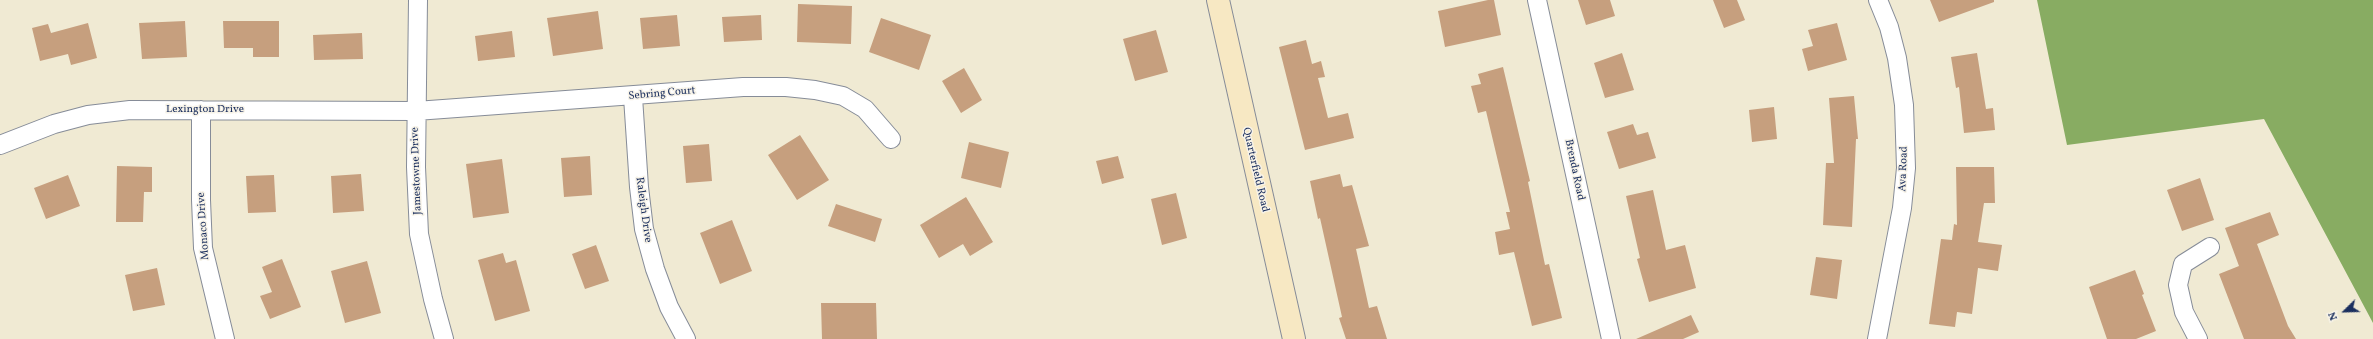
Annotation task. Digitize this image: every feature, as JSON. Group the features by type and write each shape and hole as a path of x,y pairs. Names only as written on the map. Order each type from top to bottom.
{"street":[{"name":"Jamestowne Drive","path":"418,0 416,111 419,234 433,299 444,339"},
{"name":"Quarterfield Road","path":"1218,0 1294,339"},
{"name":"Brenda Road","path":"1537,0 1611,339"},
{"name":"Ava Road","path":"1877,339 1902,208 1906,168 1904,105 1897,58 1889,27 1878,0"},
{"name":"Sebring Court","path":"416,111 633,97 743,87 815,90 843,96 865,109 891,139"},
{"name":"Raleigh Drive","path":"633,97 639,187 644,230 659,282 669,307 686,339"},
{"name":"Lexington Drive","path":"0,145 54,124 88,115 130,110 416,111"},
{"name":"Monaco Drive","path":"201,110 203,248 226,339"},
{"path":"2198,339 2184,312 2178,285 2183,264 2210,247"}],"green space":[{"path":"2037,0 2373,0 2373,323 2264,119 2067,145"}],"building":[{"path":"1494,0 1501,35 1445,47 1438,11"},
{"path":"1578,0 1610,0 1615,16 1586,25"},
{"path":"1713,0 1737,0 1745,20 1724,28"},
{"path":"1930,0 1994,0 1994,2 1939,22"},
{"path":"798,4 852,6 851,44 797,42"},
{"path":"598,11 603,49 553,56 547,18"},
{"path":"677,15 680,46 643,49 640,18"},
{"path":"761,15 762,40 724,42 722,17"},
{"path":"881,18 931,35 919,70 869,52"},
{"path":"185,21 187,57 142,59 139,23"},
{"path":"223,21 279,21 279,57 253,57 253,48 224,48"},
{"path":"88,23 97,58 71,65 68,54 40,61 32,28 48,24 51,33"},
{"path":"1837,23 1847,60 1808,71 1802,49 1813,46 1808,30"},
{"path":"1156,30 1168,72 1135,81 1123,39"},
{"path":"512,31 515,57 478,61 475,36"},
{"path":"362,33 363,59 314,60 313,35"},
{"path":"1306,40 1312,64 1321,61 1325,77 1318,78 1328,118 1348,113 1354,138 1305,150 1279,47"},
{"path":"1622,53 1634,90 1605,98 1594,63"},
{"path":"1977,53 1986,109 1993,108 1995,130 1964,133 1959,87 1956,88 1951,57"},
{"path":"1503,67 1530,181 1528,182 1545,265 1549,264 1562,318 1532,326 1514,252 1499,255 1495,232 1510,229 1506,212 1510,212 1486,111 1478,113 1471,86 1481,84 1478,74"},
{"path":"964,68 982,100 961,113 942,81"},
{"path":"1854,96 1858,139 1856,139 1852,227 1823,225 1826,163 1834,163 1829,98"},
{"path":"1774,107 1777,139 1752,142 1749,110"},
{"path":"1633,124 1637,135 1648,132 1656,158 1619,169 1607,132"},
{"path":"800,135 829,180 797,200 768,155"},
{"path":"969,142 1009,152 1001,188 961,178"},
{"path":"709,144 712,181 686,183 683,146"},
{"path":"590,156 592,195 564,197 561,158"},
{"path":"1118,156 1124,178 1102,184 1096,161"},
{"path":"502,159 509,213 473,218 466,164"},
{"path":"117,166 152,167 152,192 144,192 143,222 116,222"},
{"path":"1956,167 1994,167 1995,203 1984,203 1978,242 2002,245 1998,271 1978,268 1972,314 1957,312 1955,327 1929,324 1941,239 1952,240 1954,224 1957,225"},
{"path":"361,174 364,211 333,213 331,176"},
{"path":"1340,174 1343,187 1352,185 1369,246 1356,249 1369,308 1377,306 1387,339 1346,339 1339,318 1342,317 1320,218 1318,219 1310,181"},
{"path":"68,175 80,206 46,219 34,188"},
{"path":"274,175 276,212 248,213 246,176"},
{"path":"2200,178 2214,220 2182,231 2167,190"},
{"path":"1653,190 1666,250 1685,245 1696,288 1649,302 1637,259 1640,258 1626,196"},
{"path":"1176,193 1187,238 1162,245 1151,199"},
{"path":"966,197 993,242 970,256 963,244 939,258 920,225"},
{"path":"836,204 882,219 875,242 828,226"},
{"path":"2270,212 2279,235 2257,244 2288,326 2296,339 2244,339 2219,274 2239,266 2225,228"},
{"path":"732,220 752,271 720,284 700,233"},
{"path":"596,245 609,281 585,289 572,254"},
{"path":"503,253 506,263 516,260 530,311 495,321 478,260"},
{"path":"1816,257 1842,260 1837,299 1810,295"},
{"path":"282,259 301,307 270,319 260,296 272,292 262,267"},
{"path":"367,261 381,313 345,323 331,271"},
{"path":"157,268 165,305 133,311 125,275"},
{"path":"2135,270 2144,294 2142,295 2156,331 2136,339 2107,339 2089,287"},
{"path":"821,303 876,303 877,339 822,339"},
{"path":"1691,315 1699,332 1683,339 1636,339"}]}
